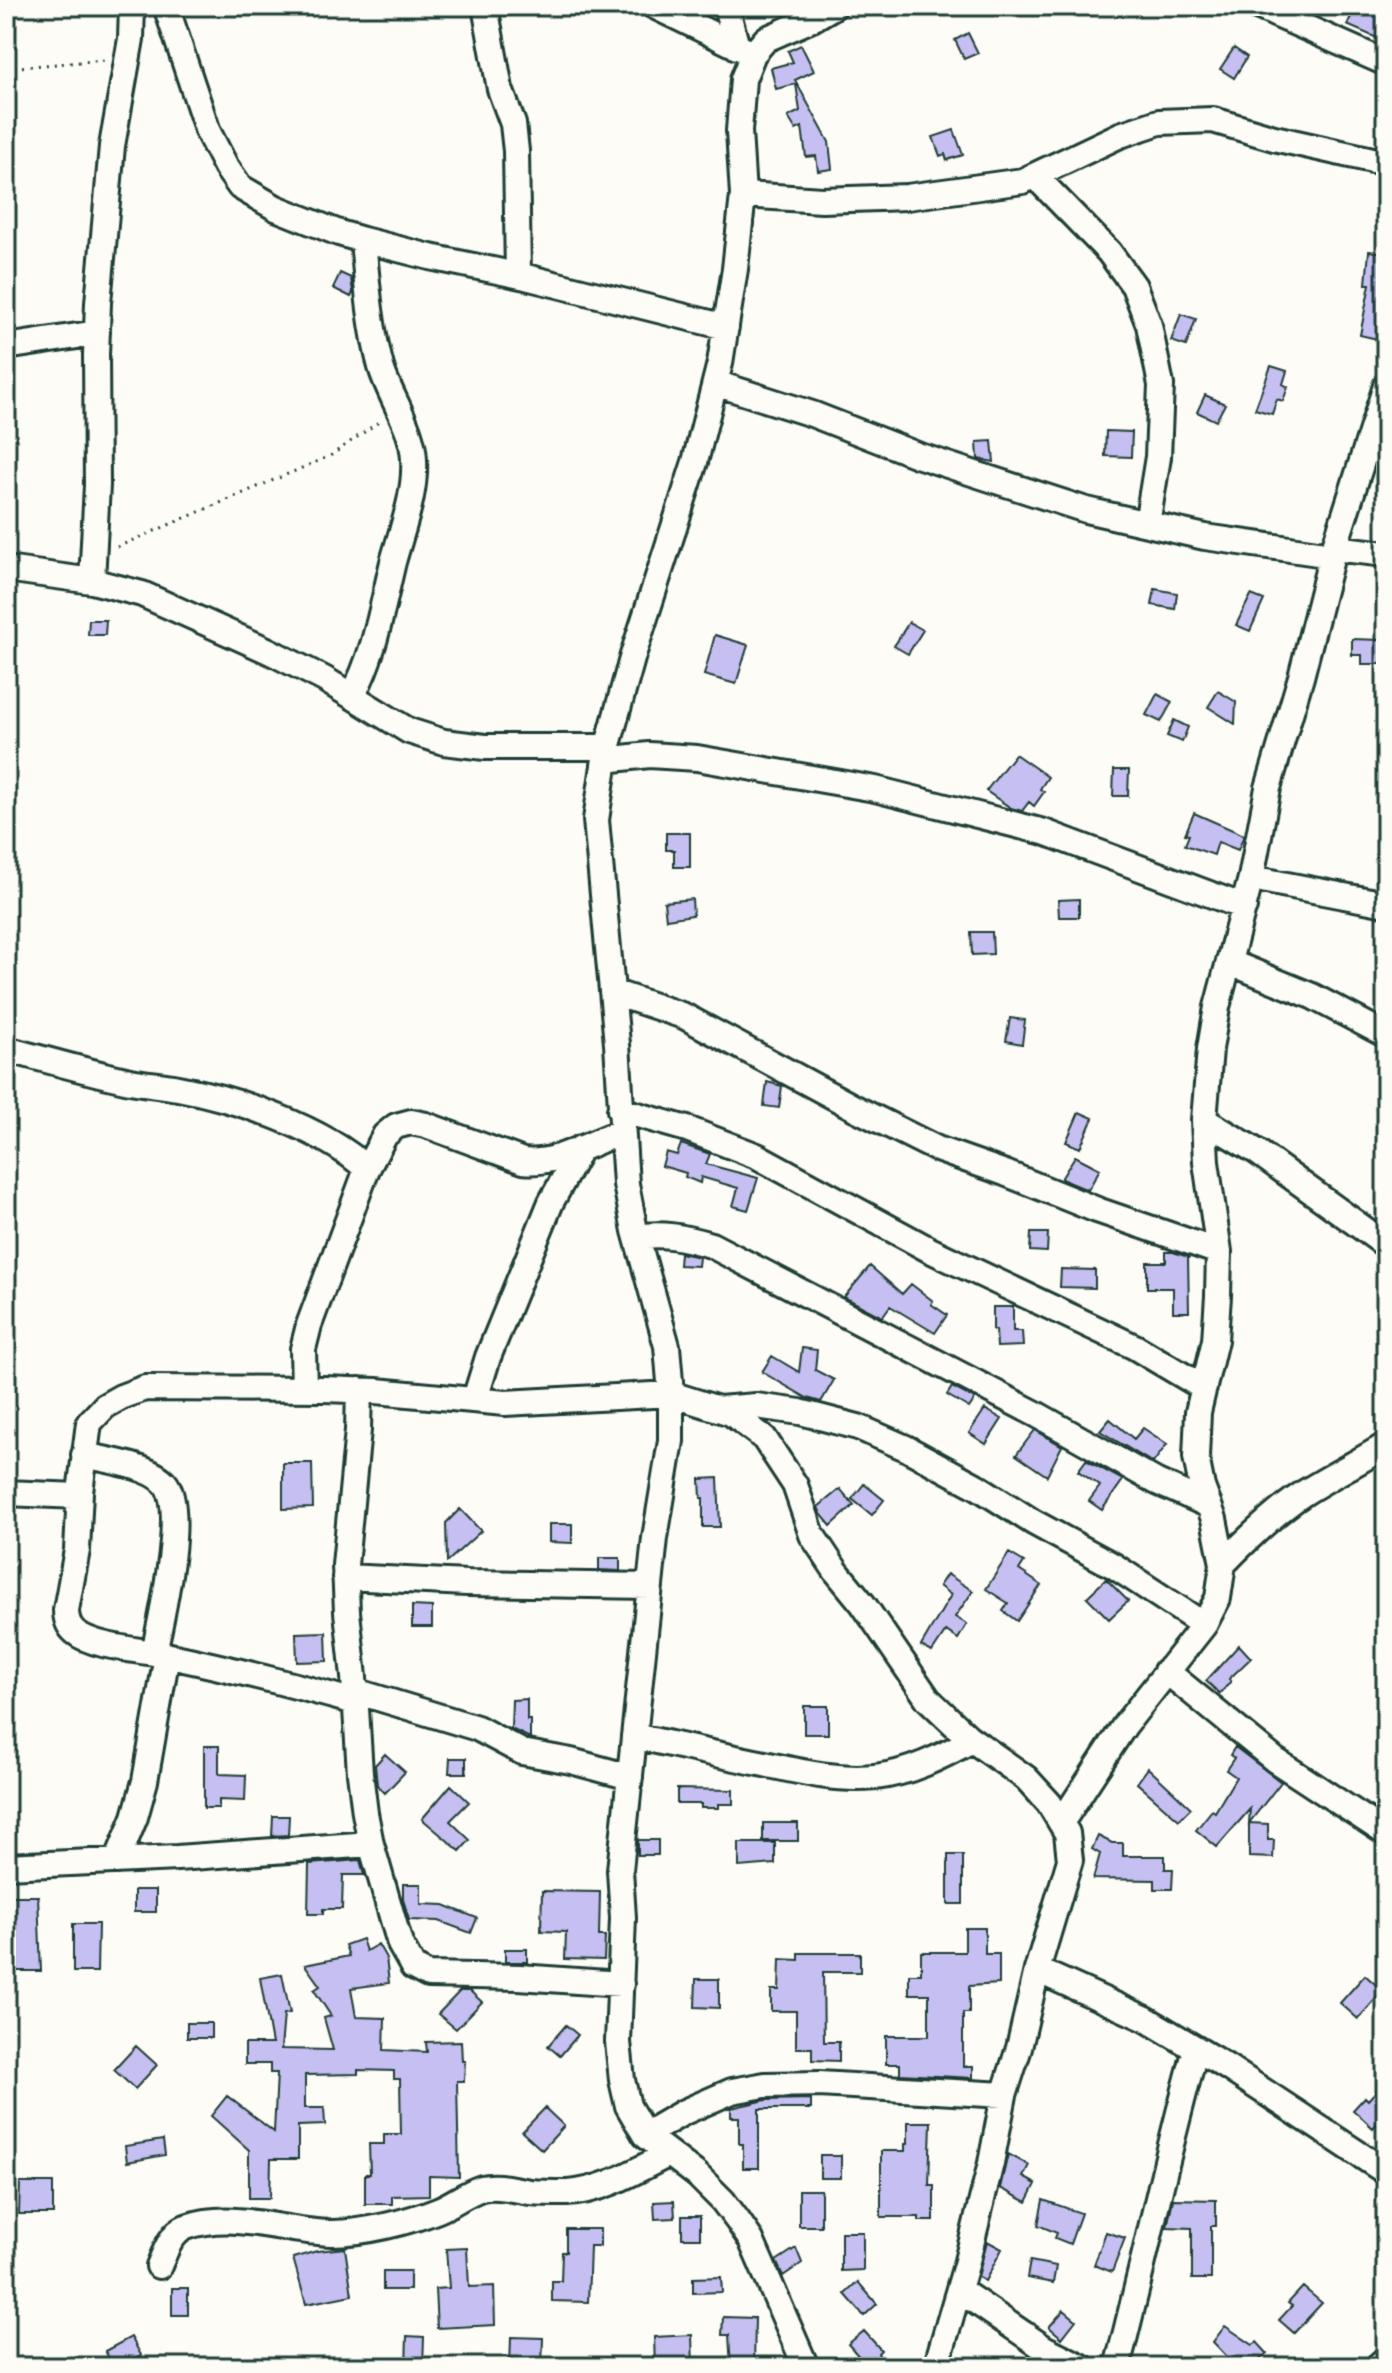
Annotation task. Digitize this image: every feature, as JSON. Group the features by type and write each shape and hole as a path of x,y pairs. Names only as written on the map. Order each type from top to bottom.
{"street":[{"path":"166,6 208,132 226,167 240,187 276,208 363,240 726,327"},
{"path":"485,6 500,89 513,124 518,275"},
{"path":"654,6 745,51"},
{"path":"726,6 745,51 739,131 743,195 726,327 691,477 633,655 607,753 596,820 626,1184 667,1346 671,1394 671,1441 649,1586 620,1870 623,1918 618,2042 628,2106 645,2135 697,2175 723,2201 751,2240 806,2367"},
{"path":"745,51 834,6"},
{"path":"1257,6 1308,17 1386,63"},
{"path":"92,571 97,485 97,333 112,146 127,59 127,7"},
{"path":"743,195 822,200 907,197 1023,181 1120,135 1159,122 1213,120 1274,138 1386,163"},
{"path":"1035,176 1109,252 1134,286 1149,325 1161,385 1158,457 1147,524"},
{"path":"352,696 365,672 413,490 415,460 411,440 382,371 372,331 363,240"},
{"path":"6,347 97,333"},
{"path":"715,383 812,414 917,455 1086,510 1205,537 1386,554"},
{"path":"1061,1823 1125,1725 1204,1625 1218,1598 1223,1564 1196,1457 1198,1412 1215,1340 1219,1252 1206,1162 1204,1120 1213,1035 1251,878 1268,788 1301,677 1333,551 1386,386"},
{"path":"6,569 92,571 269,651 409,731 444,742 485,747 697,758 875,789 1044,832 1244,907"},
{"path":"1251,878 1386,904"},
{"path":"1229,962 1312,996 1386,1035"},
{"path":"612,992 684,1016 937,1149 1097,1210 1219,1252"},
{"path":"6,1049 240,1104 292,1123 350,1154 367,1169"},
{"path":"1204,1120 1256,1151 1386,1245"},
{"path":"304,1389 303,1349 309,1325 367,1169 385,1135 396,1126 411,1122 448,1132 523,1161 538,1163 581,1148 621,1121 687,1129 757,1156 930,1250 1135,1347 1204,1388"},
{"path":"475,1399 488,1357 551,1202 581,1148"},
{"path":"637,1237 656,1234 685,1237 711,1245 1036,1414 1157,1482 1209,1505"},
{"path":"630,1777 522,1752 477,1728 355,1697 99,1642 74,1631 68,1624 66,1610 77,1550 79,1496 89,1423 105,1406 145,1388 359,1390 505,1403 671,1394 731,1413 764,1438 795,1485 812,1535 928,1699 972,1740 1026,1778 1049,1803 1067,1833 1070,1860 1037,1970 1019,2048 1004,2095 991,2163 959,2290 936,2367"},
{"path":"359,1390 345,1577 360,1773 371,1844 400,1944 413,1967 428,1975 621,1984"},
{"path":"719,1409 756,1406 800,1412 858,1427 906,1448 1114,1566 1204,1625"},
{"path":"1223,1564 1258,1529 1304,1493 1383,1450"},
{"path":"84,1455 129,1466 153,1474 165,1482 172,1495 175,1520 145,1781 135,1817 117,1861"},
{"path":"6,1493 79,1496"},
{"path":"345,1577 649,1586"},
{"path":"1166,1671 1275,1760 1386,1833"},
{"path":"634,1736 801,1772 844,1778 876,1777 905,1771 938,1759 972,1740"},
{"path":"6,1866 371,1844"},
{"path":"1037,1970 1146,2019 1264,2091 1386,2172"},
{"path":"1117,2367 1196,2049"},
{"path":"645,2135 684,2112 732,2091 765,2085 819,2084 1004,2095"},
{"path":"159,2266 169,2242 181,2229 202,2222 258,2222 292,2230 334,2233 410,2219 440,2209 483,2187 570,2193 612,2183 669,2154"},
{"path":"959,2290 1044,2348 1082,2367"},
{"path":"1377,2367 1386,2359"}],"path":[{"path":"6,68 127,59"},
{"path":"92,571 117,547 330,456 397,409"}],"building":[{"path":"1356,6 1366,6 1386,15 1377,38 1347,25"},
{"path":"968,33 978,53 964,59 955,40"},
{"path":"801,45 814,71 795,80 829,142 832,169 818,171 816,156 806,157 802,127 796,130 788,117 800,111 796,84 776,89 771,68 793,62 788,51"},
{"path":"1234,48 1247,57 1234,78 1220,69"},
{"path":"954,130 963,155 947,160 945,154 940,156 933,137"},
{"path":"1369,251 1386,253 1386,341 1360,335 1370,284 1366,284"},
{"path":"340,273 351,278 351,297 333,288"},
{"path":"1181,314 1196,319 1186,346 1171,341"},
{"path":"1271,366 1287,371 1283,384 1288,387 1283,401 1277,399 1272,414 1255,409"},
{"path":"1205,395 1225,404 1216,421 1197,412"},
{"path":"1106,431 1132,432 1131,457 1105,456"},
{"path":"992,441 994,462 978,459 977,442"},
{"path":"1155,589 1177,593 1175,609 1152,605"},
{"path":"1251,595 1264,600 1250,631 1236,625"},
{"path":"89,620 106,620 105,635 88,635"},
{"path":"909,622 923,630 908,654 894,646"},
{"path":"715,635 748,645 736,684 704,675"},
{"path":"1352,639 1382,640 1382,664 1362,664 1362,655 1352,655"},
{"path":"1218,691 1236,702 1235,724 1208,707"},
{"path":"1157,694 1172,702 1161,722 1146,715"},
{"path":"1174,720 1188,727 1182,742 1167,736"},
{"path":"1015,754 1048,777 1040,789 1044,792 1034,806 1029,802 1022,811 1011,808 986,791"},
{"path":"1114,770 1129,770 1128,796 1113,796"},
{"path":"1194,813 1244,835 1238,850 1218,842 1214,855 1185,845 1189,835 1185,834"},
{"path":"666,833 690,833 690,867 674,867 674,850 666,850"},
{"path":"692,899 693,915 666,919 664,902"},
{"path":"1079,899 1079,917 1059,917 1058,900"},
{"path":"971,932 992,932 993,954 972,955"},
{"path":"1010,1018 1025,1020 1022,1044 1006,1041"},
{"path":"767,1082 782,1086 779,1108 764,1106"},
{"path":"1079,1112 1093,1118 1080,1148 1066,1142"},
{"path":"681,1144 710,1154 706,1164 758,1178 748,1210 733,1206 738,1188 701,1177 700,1183 685,1177 686,1173 662,1166 666,1152 677,1155"},
{"path":"1075,1156 1100,1169 1088,1190 1061,1179"},
{"path":"1031,1233 1048,1233 1047,1252 1030,1251"},
{"path":"1166,1252 1188,1257 1189,1312 1173,1312 1173,1288 1147,1288 1147,1262 1166,1262"},
{"path":"680,1253 699,1257 698,1266 679,1265"},
{"path":"870,1266 902,1294 911,1284 947,1315 935,1333 890,1306 882,1317 844,1297"},
{"path":"1061,1269 1095,1270 1095,1288 1060,1287"},
{"path":"993,1307 1013,1307 1013,1331 1022,1331 1023,1346 997,1347"},
{"path":"802,1348 817,1350 815,1370 834,1380 821,1402 807,1398 762,1372 772,1356 799,1372"},
{"path":"952,1387 975,1399 969,1408 947,1395"},
{"path":"985,1409 1002,1419 986,1444 969,1433"},
{"path":"1110,1419 1134,1439 1143,1428 1167,1444 1153,1463 1100,1431"},
{"path":"1035,1430 1062,1446 1047,1476 1016,1455"},
{"path":"1086,1460 1123,1480 1102,1510 1089,1501 1100,1486 1078,1471"},
{"path":"283,1463 312,1463 313,1508 283,1509"},
{"path":"718,1478 720,1527 703,1527 700,1479"},
{"path":"864,1484 884,1500 872,1515 852,1499"},
{"path":"840,1489 854,1505 831,1526 818,1507"},
{"path":"460,1509 481,1531 447,1562 446,1523"},
{"path":"549,1524 572,1524 572,1543 549,1542"},
{"path":"1009,1553 1024,1562 1019,1570 1041,1585 1017,1621 1003,1611 1008,1603 986,1589"},
{"path":"599,1558 620,1558 620,1571 599,1570"},
{"path":"947,1574 973,1591 955,1617 967,1624 958,1639 946,1631 932,1652 921,1646 951,1595 939,1586"},
{"path":"1106,1579 1128,1601 1109,1619 1087,1597"},
{"path":"412,1606 432,1607 432,1627 412,1627"},
{"path":"326,1632 327,1661 297,1662 296,1633"},
{"path":"1239,1645 1251,1658 1229,1679 1231,1681 1220,1694 1206,1681"},
{"path":"527,1699 530,1738 511,1729 512,1700"},
{"path":"804,1706 828,1706 828,1734 804,1734"},
{"path":"204,1746 219,1746 219,1774 246,1775 245,1801 219,1800 219,1808 204,1808"},
{"path":"1235,1747 1281,1782 1249,1823 1250,1809 1217,1847 1196,1830 1212,1810 1215,1812 1236,1777 1226,1770 1234,1758 1230,1755"},
{"path":"385,1754 405,1772 385,1793 377,1785 375,1765"},
{"path":"450,1758 466,1758 466,1773 449,1773"},
{"path":"1148,1768 1191,1808 1179,1820 1137,1783"},
{"path":"451,1785 469,1802 450,1821 470,1840 460,1851 422,1819"},
{"path":"677,1789 733,1790 733,1804 701,1808 701,1804 677,1804"},
{"path":"273,1816 289,1816 288,1835 272,1836"},
{"path":"763,1823 798,1823 798,1841 763,1841"},
{"path":"1249,1823 1268,1824 1268,1840 1274,1840 1273,1858 1249,1857"},
{"path":"1098,1836 1112,1843 1123,1843 1123,1856 1165,1856 1165,1869 1173,1869 1172,1889 1155,1889 1155,1880 1093,1879 1100,1854 1092,1849"},
{"path":"638,1840 658,1840 658,1855 638,1855"},
{"path":"739,1843 775,1843 775,1864 739,1867"},
{"path":"948,1855 963,1855 963,1904 948,1904"},
{"path":"360,1860 364,1875 343,1875 342,1909 323,1909 323,1914 308,1914 309,1864"},
{"path":"403,1884 421,1884 421,1904 444,1905 477,1918 471,1933 439,1921 409,1920 403,1899"},
{"path":"134,1890 156,1890 156,1912 134,1912"},
{"path":"542,1891 600,1892 599,1936 605,1936 604,1960 565,1959 566,1932 541,1931"},
{"path":"6,1896 38,1896 41,1971 10,1971"},
{"path":"73,1924 98,1924 97,1972 73,1972"},
{"path":"965,1928 985,1928 985,1954 999,1954 999,1984 969,1986 969,2013 963,2013 963,2066 973,2066 973,2078 900,2074 900,2064 886,2064 886,2036 929,2036 929,1994 909,1994 909,1974 921,1974 921,1952 965,1952"},
{"path":"362,1939 366,1951 378,1944 386,1958 389,1983 351,1988 356,2017 385,2018 384,2050 427,2052 426,2042 461,2041 462,2061 465,2061 464,2081 457,2081 459,2177 429,2176 429,2195 392,2196 392,2204 365,2204 365,2174 370,2174 369,2144 384,2144 384,2134 401,2134 400,2079 394,2079 394,2071 358,2070 358,2074 305,2075 305,2108 324,2108 325,2125 298,2126 298,2159 271,2159 270,2198 249,2198 249,2150 211,2116 227,2096 274,2132 277,2073 270,2073 270,2064 245,2064 245,2044 272,2044 260,1978 282,1974 290,2013 284,2014 281,2049 333,2050 324,2018 331,2016 314,1990 320,1986 305,1965 349,1956 345,1945"},
{"path":"505,1949 527,1949 527,1962 505,1962"},
{"path":"799,1953 860,1953 860,1972 823,1972 824,2042 839,2042 839,2061 812,2060 812,2048 796,2048 796,2011 771,2011 771,1990 779,1990 780,1959 799,1960"},
{"path":"1365,1975 1383,1991 1358,2019 1340,2003"},
{"path":"696,1979 719,1979 719,2008 695,2007"},
{"path":"460,1991 470,1991 482,2002 456,2029 438,2014"},
{"path":"187,2023 211,2023 211,2038 187,2038"},
{"path":"566,2025 578,2035 560,2056 548,2046"},
{"path":"136,2046 157,2065 135,2089 114,2070"},
{"path":"1386,2080 1386,2114 1373,2128 1353,2110 1365,2097 1368,2100"},
{"path":"811,2099 811,2109 759,2109 759,2168 743,2168 739,2117 731,2117 731,2108 766,2100"},
{"path":"545,2108 564,2126 542,2150 522,2132"},
{"path":"908,2122 931,2122 929,2185 934,2185 934,2221 919,2221 919,2217 881,2217 881,2151 905,2151"},
{"path":"163,2140 165,2155 127,2162 125,2146"},
{"path":"1008,2154 1029,2165 1023,2177 1036,2184 1027,2202 1000,2188"},
{"path":"820,2155 841,2155 841,2178 820,2178"},
{"path":"20,2183 53,2183 53,2214 19,2214"},
{"path":"799,2190 821,2190 821,2226 799,2226"},
{"path":"1173,2199 1216,2200 1216,2226 1211,2226 1211,2279 1192,2279 1192,2228 1167,2227"},
{"path":"1043,2200 1081,2213 1070,2244 1055,2238 1057,2233 1038,2225"},
{"path":"674,2201 675,2218 655,2219 654,2202"},
{"path":"682,2216 700,2216 700,2238 682,2238"},
{"path":"566,2229 600,2229 600,2246 590,2246 588,2302 552,2301 552,2281 561,2281"},
{"path":"841,2232 863,2232 863,2270 841,2271"},
{"path":"1106,2232 1125,2238 1112,2272 1094,2265"},
{"path":"987,2241 1002,2249 985,2281 978,2277"},
{"path":"345,2248 352,2295 306,2304 293,2258"},
{"path":"467,2248 469,2287 494,2286 495,2325 437,2328 435,2289 449,2288 446,2249"},
{"path":"796,2248 802,2263 783,2276 776,2261"},
{"path":"1030,2261 1056,2266 1053,2283 1027,2278"},
{"path":"383,2271 410,2271 410,2290 383,2290"},
{"path":"721,2277 722,2292 693,2293 693,2278"},
{"path":"858,2282 877,2304 864,2316 845,2294"},
{"path":"1303,2287 1322,2303 1294,2333 1279,2320 1292,2306 1288,2303"},
{"path":"172,2288 188,2288 188,2315 172,2315"},
{"path":"1064,2310 1076,2320 1062,2338 1049,2327"},
{"path":"723,2317 755,2318 754,2367 731,2367 729,2335 722,2335"},
{"path":"1225,2326 1253,2345 1257,2342 1267,2353 1252,2367 1237,2367 1213,2342"},
{"path":"864,2331 881,2350 878,2353 884,2367 868,2367 848,2344"},
{"path":"692,2335 693,2367 655,2367 654,2337"},
{"path":"407,2336 424,2337 423,2367 406,2366"},
{"path":"131,2337 141,2355 114,2367 105,2351"},
{"path":"511,2337 543,2338 542,2367 510,2367"}]}
